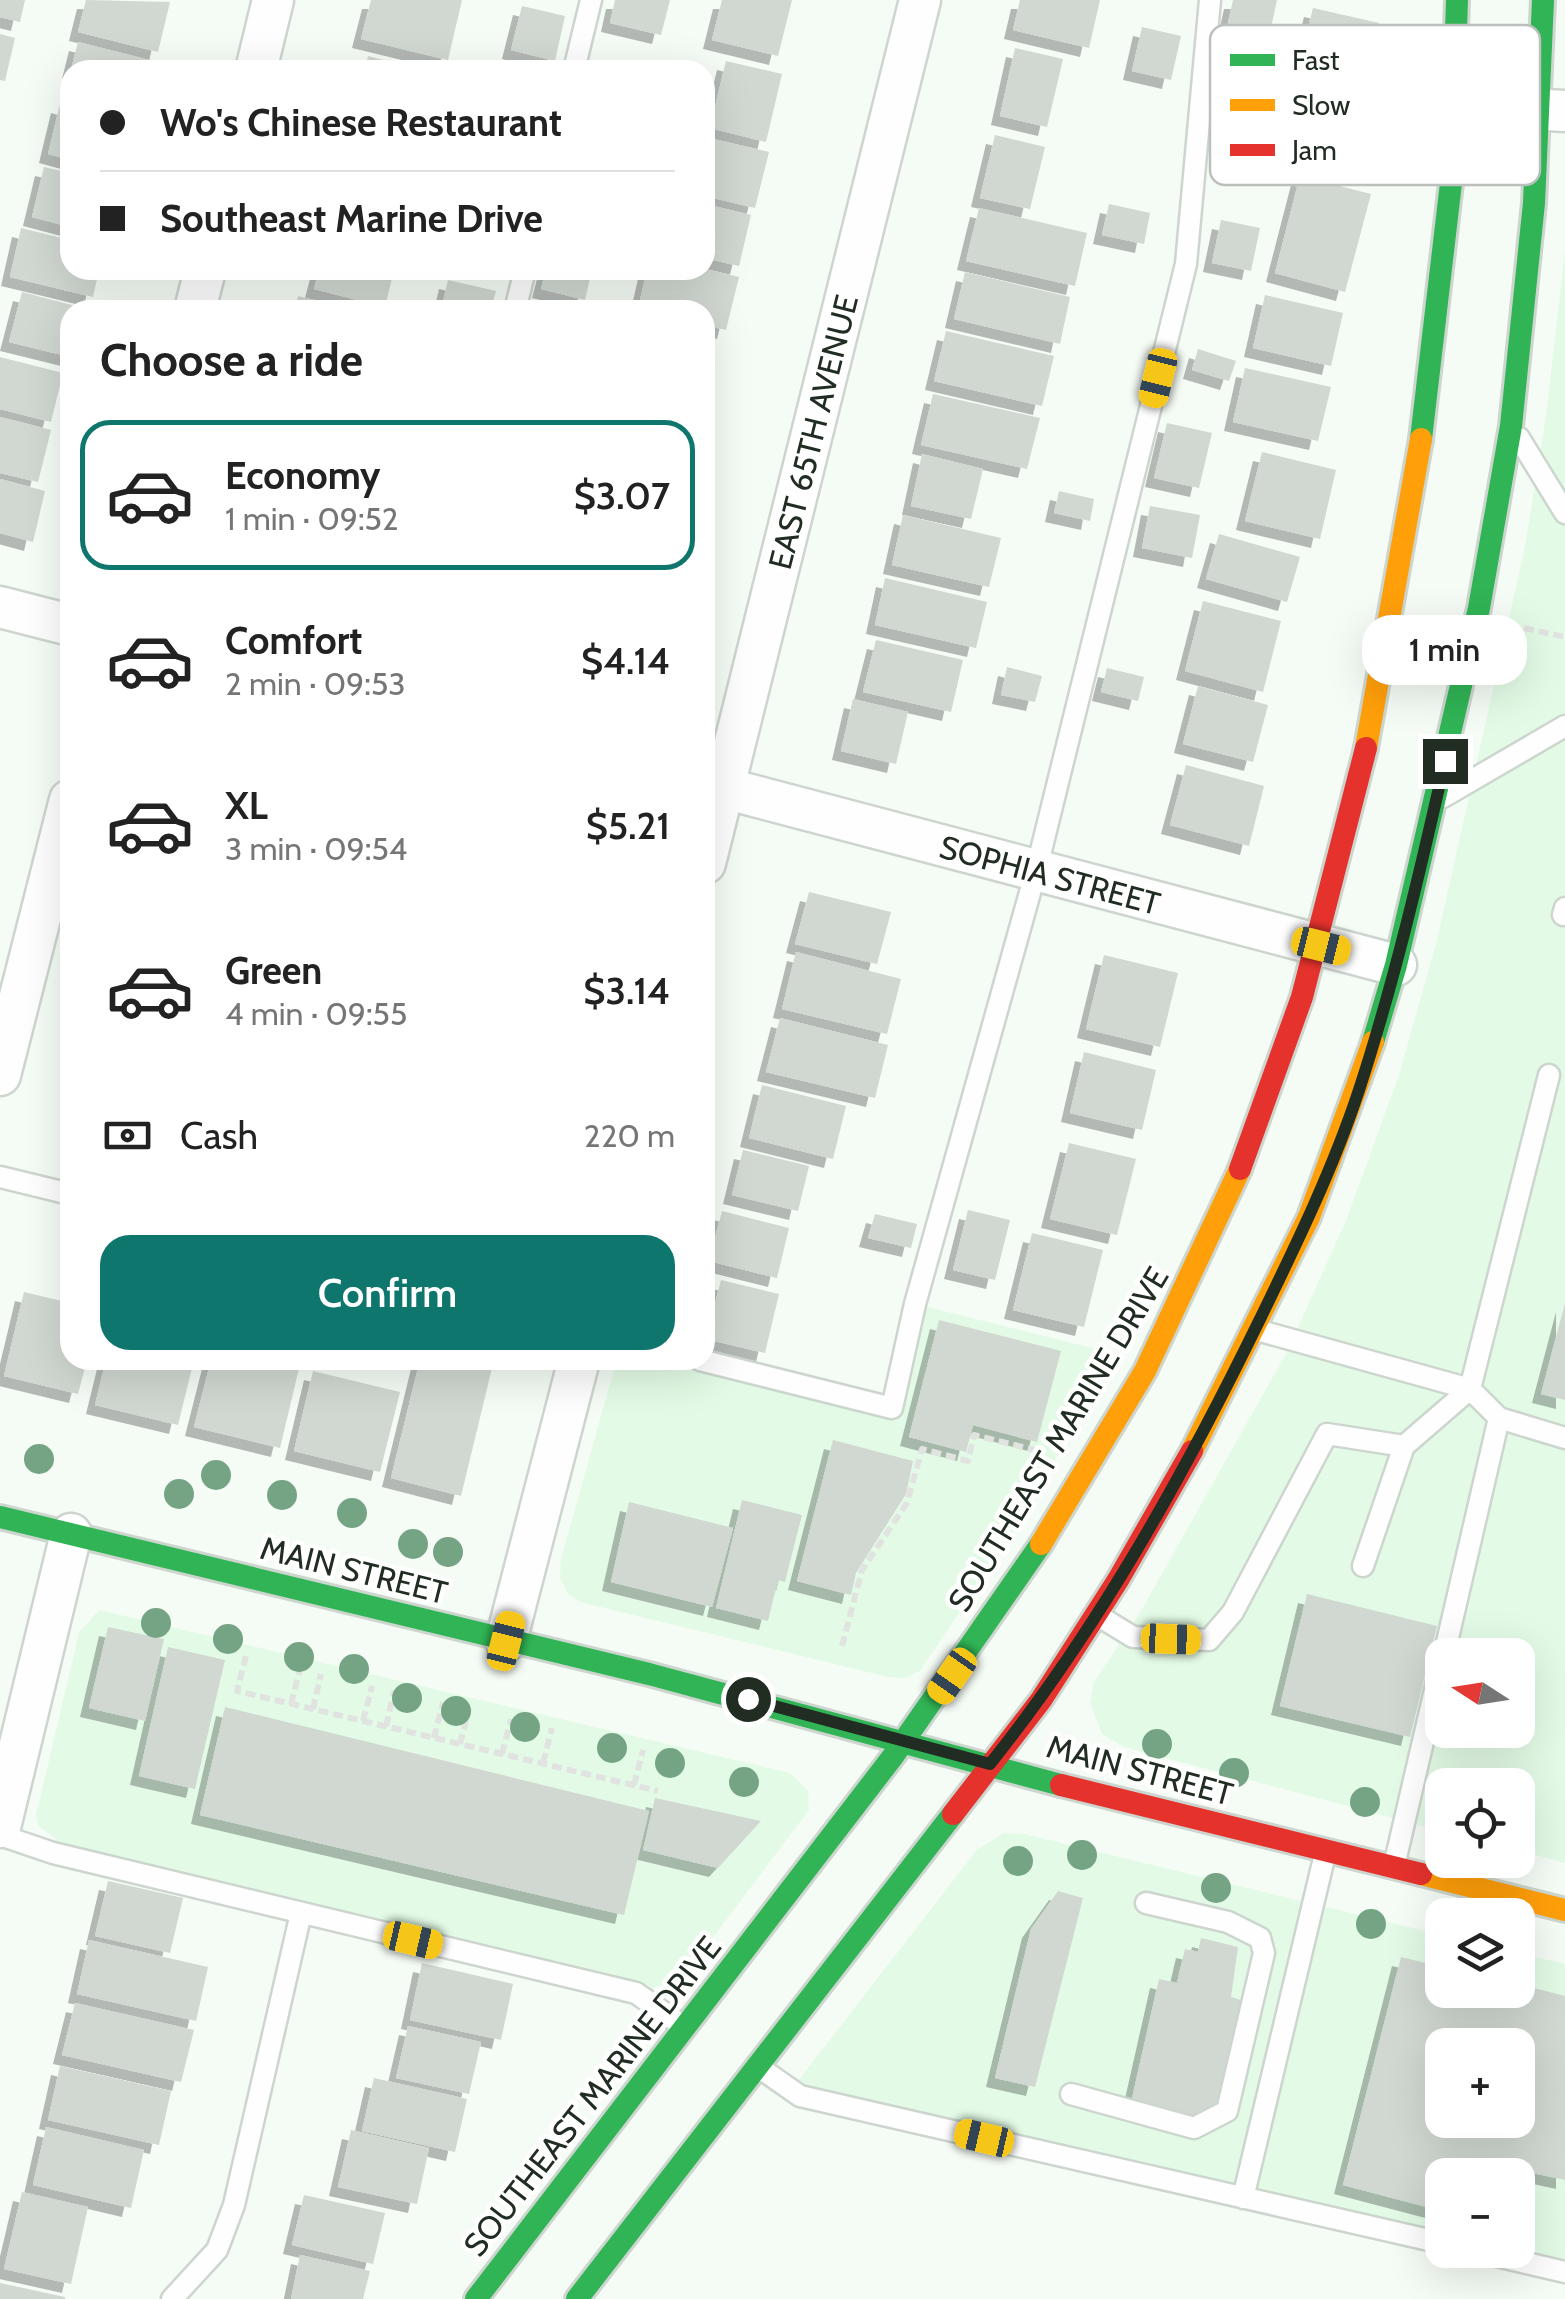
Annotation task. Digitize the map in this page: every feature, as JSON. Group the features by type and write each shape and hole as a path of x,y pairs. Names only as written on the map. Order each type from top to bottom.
{"main road":[{"name":"SOUTHEAST MARINE DRIVE","path":"1456,25 1457,0"},
{"path":"577,2299 1041,1700 1221,1400 1309,1217 1358,1093 1396,965 1436,800 1512,426 1552,110 1542,0"},
{"name":"SOUTHEAST MARINE DRIVE","path":"476,2299 906,1740 1041,1543 1186,1292 1248,1156 1321,946 1394,618 1440,319 1448,185"},
{"name":"MAIN STREET","path":"0,1517 906,1740 1565,1910"}],"street":[{"path":"258,60 273,0"},
{"name":"EAST 65TH AVENUE","path":"715,782 920,0"},
{"path":"0,608 60,623"},
{"name":"SOPHIA STREET","path":"715,786 1396,965"},
{"path":"0,1074 60,839"},
{"path":"506,1641 576,1370"},
{"path":"0,1827 71,1534"}],"lane":[{"path":"576,60 591,0"},
{"path":"715,1364 892,1408 916,1304 1036,871 1186,264 1210,0"},
{"path":"1512,426 1565,513"},
{"path":"1436,800 1485,776 1565,726"},
{"path":"1363,1566 1404,1446 1470,1388 1549,1075"},
{"path":"0,1177 60,1192"},
{"path":"1254,1330 1470,1388 1499,1418 1565,1438"},
{"path":"1447,1638 1499,1418"},
{"path":"1096,1614 1133,1638 1208,1640 1233,1612 1327,1434 1404,1446"},
{"path":"1394,1868 1425,1735"},
{"path":"0,1835 46,1852 636,1993 685,2029"},
{"path":"1243,2198 1325,1851"},
{"path":"1072,2094 1194,2128 1227,2111 1264,1954 1260,1938 1228,1922 1146,1903"},
{"path":"172,2299 217,2250 234,2205 301,1914"},
{"path":"759,2068 800,2096 1425,2240"},
{"path":"1535,2265 1565,2272"}],"path":[{"path":"1538,630 1565,637"},
{"path":"842,1646 862,1570 907,1503 922,1449 968,1461 974,1435 1049,1454"},
{"path":"246,1656 237,1691 658,1790"},
{"path":"292,1704 300,1669"},
{"path":"312,1709 321,1674"},
{"path":"363,1721 372,1686"},
{"path":"386,1726 394,1691"},
{"path":"434,1738 443,1702"},
{"path":"460,1744 469,1708"},
{"path":"502,1754 511,1719"},
{"path":"543,1764 552,1728"},
{"path":"634,1785 643,1750"}],"shaded area":[{"path":"1565,251 1565,1863 1535,1855 1535,1768 1425,1768 1425,1827 1124,1747 1102,1734 1090,1703 1094,1682 1141,1611 1288,1350 1347,1218 1399,1075 1436,944 1525,547 1546,416"},
{"path":"915,1304 1116,1354 1014,1531 920,1671 905,1678 888,1677 580,1602 568,1594 560,1577 561,1559 614,1370 715,1370 715,1364 891,1408"},
{"path":"99,1610 790,1773 808,1791 809,1810 677,1985 656,1986 646,1997 53,1853 57,1840 38,1825 36,1815 79,1633"},
{"path":"1003,1833 1024,1834 1425,1931 1425,2008 1535,2008 1535,1957 1565,1964 1565,2262 1535,2256 1535,2158 1425,2158 1425,2233 791,2090 976,1851"}],"building":[{"path":"0,0 25,0 20,22 0,17"},
{"path":"86,0 170,2 158,52 78,32"},
{"path":"371,0 462,0 448,60 361,39"},
{"path":"615,0 670,0 661,35 610,23"},
{"path":"722,0 792,0 778,56 712,40"},
{"path":"1020,0 1100,0 1089,48 1013,30"},
{"path":"1233,0 1277,0 1272,25 1228,25"},
{"path":"522,6 565,16 555,60 511,50"},
{"path":"1313,8 1379,23 1379,25 1309,25"},
{"path":"1142,27 1181,36 1171,80 1132,71"},
{"path":"0,34 15,38 5,81 0,80"},
{"path":"78,42 149,60 74,60"},
{"path":"1015,48 1063,59 1047,127 1000,116"},
{"path":"726,61 782,74 766,142 715,129 715,107"},
{"path":"60,104 60,157 48,154"},
{"path":"995,135 1045,147 1030,209 980,198"},
{"path":"715,139 769,152 755,208 715,198"},
{"path":"44,167 60,171 60,224 32,217"},
{"path":"1298,185 1336,185 1371,194 1345,292 1275,273"},
{"path":"1109,204 1150,213 1144,244 1102,235"},
{"path":"715,206 751,215 739,266 715,260"},
{"path":"979,208 1087,233 1075,286 966,261"},
{"path":"1221,220 1260,228 1251,271 1212,263"},
{"path":"21,228 60,238 60,280 97,280 93,297 10,277"},
{"path":"715,271 739,277 726,330 715,327 715,300 640,300 645,280 715,280"},
{"path":"965,272 1070,297 1060,344 954,319"},
{"path":"316,280 392,280 387,300 357,300 314,289"},
{"path":"448,280 496,291 494,300 443,300"},
{"path":"543,280 590,280 585,300 541,289"},
{"path":"22,292 60,302 60,355 9,342"},
{"path":"1265,295 1343,313 1331,366 1253,348"},
{"path":"946,331 1054,356 1042,406 934,381"},
{"path":"1198,349 1236,361 1229,381 1192,370"},
{"path":"0,357 60,372 51,422 0,409"},
{"path":"1245,368 1331,387 1318,441 1233,422"},
{"path":"933,394 1040,418 1027,469 921,445"},
{"path":"0,417 51,430 38,482 0,473"},
{"path":"1167,423 1212,433 1199,488 1154,478"},
{"path":"1262,452 1336,470 1320,539 1245,521"},
{"path":"922,454 983,469 971,519 911,506"},
{"path":"0,479 45,491 33,542 0,533"},
{"path":"1059,491 1094,499 1090,521 1054,513"},
{"path":"1150,506 1200,515 1192,558 1142,548"},
{"path":"903,515 1001,538 989,587 892,565"},
{"path":"1219,534 1300,557 1287,602 1206,579"},
{"path":"885,578 987,602 976,648 875,625"},
{"path":"1203,601 1281,621 1263,692 1185,671"},
{"path":"876,640 963,660 951,712 863,692"},
{"path":"1007,667 1042,676 1035,702 1001,695"},
{"path":"1107,668 1144,677 1138,701 1101,692"},
{"path":"1198,686 1268,705 1253,762 1183,744"},
{"path":"853,699 908,712 896,764 841,751"},
{"path":"1186,765 1264,786 1249,846 1170,825"},
{"path":"809,892 891,912 877,964 795,944"},
{"path":"796,952 901,979 887,1034 782,1009"},
{"path":"1104,955 1178,973 1160,1047 1086,1029"},
{"path":"780,1018 888,1045 875,1098 766,1072"},
{"path":"1084,1052 1156,1070 1142,1130 1070,1113"},
{"path":"762,1085 846,1106 833,1159 749,1138"},
{"path":"1069,1143 1136,1159 1117,1235 1050,1219"},
{"path":"743,1150 809,1166 798,1211 732,1195"},
{"path":"968,1210 1010,1220 995,1280 953,1270"},
{"path":"722,1211 789,1228 777,1278 715,1262 715,1238"},
{"path":"875,1214 917,1224 911,1248 868,1238"},
{"path":"1032,1233 1103,1250 1084,1327 1013,1310"},
{"path":"721,1280 779,1294 765,1353 715,1341 715,1304"},
{"path":"24,1292 60,1301 60,1370 84,1370 78,1394 4,1376"},
{"path":"1565,1303 1565,1400 1541,1394"},
{"path":"939,1320 1061,1351 1037,1442 973,1425 966,1452 909,1437"},
{"path":"104,1370 192,1370 178,1425 95,1405"},
{"path":"208,1370 299,1370 280,1448 194,1427"},
{"path":"418,1370 492,1370 461,1496 391,1478"},
{"path":"313,1371 400,1392 380,1472 294,1451"},
{"path":"833,1440 913,1461 906,1494 856,1573 851,1595 797,1581"},
{"path":"742,1500 802,1515 785,1582 778,1580 768,1621 716,1608"},
{"path":"629,1502 733,1528 712,1607 611,1582"},
{"path":"1307,1594 1437,1626 1434,1638 1425,1638 1425,1675 1410,1737 1280,1706"},
{"path":"108,1627 164,1639 145,1721 89,1708"},
{"path":"168,1647 225,1660 195,1789 139,1776"},
{"path":"225,1707 649,1811 624,1915 200,1815"},
{"path":"655,1798 761,1821 718,1868 643,1850"},
{"path":"108,1881 183,1898 170,1953 95,1936"},
{"path":"1058,1891 1083,1898 1035,2087 995,2078 1031,1929"},
{"path":"1201,1938 1238,1947 1231,1997 1244,2001 1218,2111 1203,2120 1131,2103 1159,1979 1177,1983 1185,1949 1198,1952"},
{"path":"89,1940 208,1967 196,2021 77,1994"},
{"path":"1401,1957 1425,1963 1425,2008 1535,2008 1535,1988 1565,1996 1565,2180 1535,2173 1535,2158 1425,2158 1425,2207 1343,2185"},
{"path":"422,1963 513,1984 501,2040 410,2020"},
{"path":"75,2003 194,2030 181,2082 62,2055"},
{"path":"408,2026 481,2042 469,2094 396,2078"},
{"path":"60,2066 171,2091 159,2145 48,2120"},
{"path":"374,2078 467,2099 455,2152 362,2131"},
{"path":"46,2127 144,2150 131,2208 33,2185"},
{"path":"351,2130 429,2148 417,2204 338,2187"},
{"path":"22,2192 88,2207 71,2284 4,2269"},
{"path":"304,2195 385,2213 373,2264 292,2245"},
{"path":"300,2255 370,2271 363,2299 291,2299"},
{"path":"0,2283 65,2297 65,2299 0,2299"}],"traffic: fast":[{"path":"1456,25 1457,0"},
{"path":"1540,68 1543,0"},
{"path":"1421,439 1451,185"},
{"path":"1373,1042 1396,965 1479,608 1511,426 1535,185"},
{"path":"0,1517 649,1674 1061,1785"},
{"path":"476,2299 894,1755 1041,1544"},
{"path":"577,2299 953,1814"}],"traffic: slow":[{"path":"1366,748 1421,439"},
{"path":"1192,1451 1309,1217 1373,1042"},
{"path":"1041,1544 1145,1371 1240,1169"},
{"path":"1421,1874 1565,1910"}],"traffic: jam":[{"path":"1240,1169 1302,997 1366,748"},
{"path":"953,1814 1041,1700 1118,1580 1192,1451"},
{"path":"1061,1785 1421,1874"}],"route":[{"path":"748,1699 990,1764 1041,1700 1118,1580 1221,1400 1309,1217 1358,1093 1396,965 1445,761"}]}
